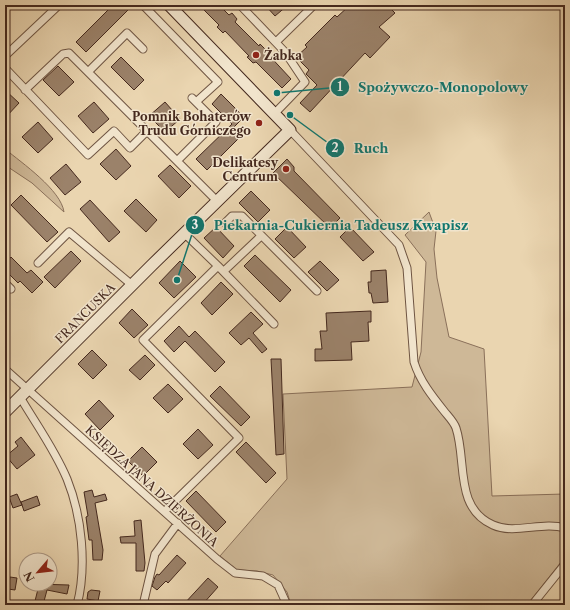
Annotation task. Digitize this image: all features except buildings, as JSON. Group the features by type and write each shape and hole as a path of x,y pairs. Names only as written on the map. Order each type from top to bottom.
{"street":[{"path":"5,56 59,5"},
{"path":"143,5 218,82 194,100 216,122 177,161"},
{"path":"169,5 275,113 399,245 407,268 414,362 425,386 456,427 465,490 468,502 476,513 485,521 506,529 565,528"},
{"path":"240,5 285,52 305,82 275,113"},
{"path":"276,42 313,5"},
{"path":"88,72 127,32 143,49"},
{"path":"25,90 63,54 69,53 218,202"},
{"path":"5,68 88,155 114,130 130,148 147,131"},
{"name":"FRANCUSKA","path":"5,412 290,130"},
{"path":"225,224 232,216 242,216 317,291"},
{"path":"38,263 69,232 132,285"},
{"path":"185,234 274,324"},
{"path":"224,272 262,236"},
{"path":"165,511 238,438 143,340 218,266"},
{"path":"5,283 11,289"},
{"name":"KSIĘDZA JANA DZIERŻONIA","path":"5,369 23,393 165,511 235,573 263,576 278,585 287,605"},
{"path":"23,393 67,480 80,532 82,554 82,579 77,605"},
{"path":"143,605 155,554 178,523"},
{"path":"532,605 565,564"}],"shaded area":[{"path":"5,149 48,186 56,195 64,212 32,183 5,165"},
{"path":"429,212 436,231 434,249 437,278 449,337 484,349 492,496 565,494 565,557 527,605 291,605 287,592 273,575 257,571 237,570 220,556 287,479 283,394 412,387 421,352 426,262 405,235"}],"place":[{"name":"Żabka","path":"256,55"},
{"name":"Spożywczo-Monopolowy","path":"277,93"},
{"name":"Ruch","path":"290,115"},
{"name":"Pomnik Bohaterów Trudu Górniczego","path":"259,123"},
{"name":"Delikatesy Centrum","path":"286,169"},
{"name":"Piekarnia-Cukiernia Tadeusz Kwapisz","path":"177,280"}]}
